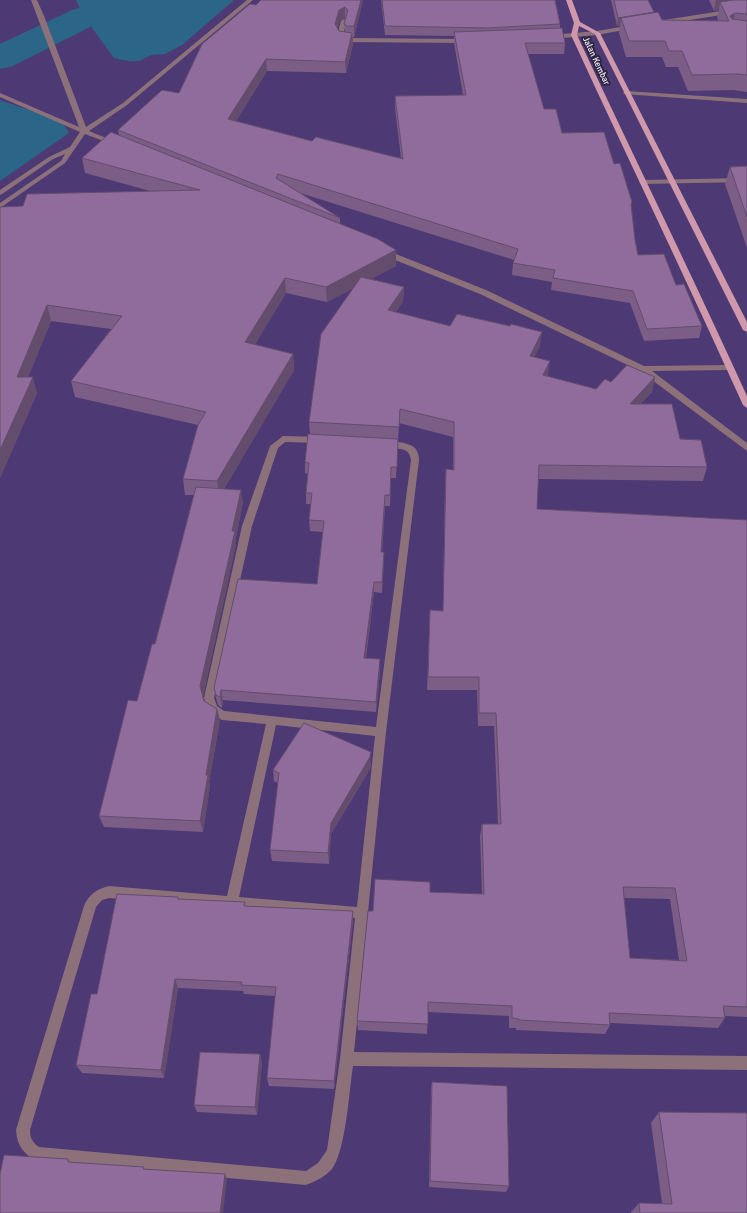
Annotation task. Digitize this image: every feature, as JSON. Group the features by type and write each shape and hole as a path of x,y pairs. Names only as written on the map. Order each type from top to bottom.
{"main road":[{"path":"569,0 577,23"},
{"name":"Jalan Kembar","path":"747,330 597,33 577,23 574,35 642,182 698,296 747,405"}],"street":[{"path":"34,0 84,131"},
{"path":"0,206 63,162 84,131 125,104 250,0"},
{"path":"660,23 747,9"},
{"path":"344,21 340,35 342,40 346,41 471,40"},
{"path":"544,37 597,33 637,27"},
{"path":"626,93 747,101"},
{"path":"0,94 121,146"},
{"path":"0,193 51,158 71,149"},
{"path":"642,182 672,180 747,180"},
{"path":"372,247 483,292 643,369 747,448"},
{"path":"643,369 729,367"},
{"path":"330,440 288,438 279,441 274,446 247,526 208,698 212,709 216,713 381,732"},
{"path":"362,913 109,892 103,893 92,900 23,1130 23,1139 26,1145 38,1154 306,1178 323,1170 330,1161 334,1151 347,1059 381,732 415,460 415,454 410,448 404,446 374,444"},
{"path":"232,902 272,720"},
{"path":"347,1059 747,1063"}],"water":[{"path":"76,0 234,0 182,45 165,54 151,55 139,61 128,61 114,58 84,17"},
{"path":"0,100 46,116 64,125 69,133 0,181"}],"building":[{"path":"261,0 361,0 354,26 347,26 344,24 348,10 345,7 339,10 335,24 339,31 352,33 345,62 266,59 228,119 312,141 316,137 403,159 395,96 466,95 454,32 562,28 565,43 525,43 544,109 556,109 562,133 604,132 614,164 620,163 632,202 635,240 638,255 664,254 676,285 684,284 702,326 647,329 633,291 553,278 555,270 513,263 518,249 278,174 276,178 340,218 118,130 162,90 179,93 202,44 250,4 256,5"},
{"path":"382,0 555,0 560,24 487,28 385,26"},
{"path":"614,0 648,0 654,12 618,18"},
{"path":"747,0 747,14 735,13 730,16 732,19 747,21 747,75 692,75 682,51 669,51 665,41 629,41 621,18 658,12 662,20 729,21 720,2"},
{"path":"111,132 378,239 396,250 326,287 285,278 245,342 293,354 217,481 183,479 198,425 206,412 71,381 122,316 47,305 17,377 33,377 0,450 0,207 23,206 27,194 200,190 82,158"},
{"path":"747,166 747,217 730,167"},
{"path":"361,277 404,287 388,310 450,326 457,314 510,326 511,324 542,332 530,356 550,361 543,375 596,389 605,379 611,382 627,365 655,377 630,404 672,404 680,439 701,440 707,467 539,465 537,509 747,520 747,1007 723,1006 725,1018 609,1013 610,1025 519,1020 512,1018 512,1006 428,1002 428,1024 357,1021 368,911 373,911 375,879 430,882 430,892 484,894 482,824 501,824 496,713 479,713 479,677 428,677 430,610 443,611 446,469 454,470 454,422 400,409 399,427 309,422 321,334","holes":["623,887 675,888 687,961 630,958"]},
{"path":"308,434 398,439 397,467 391,467 390,495 385,495 381,552 384,552 382,582 374,582 364,658 380,659 376,702 221,690 220,697 216,695 214,688 238,579 317,584 324,521 309,520 312,493 306,493 309,463 305,462"},
{"path":"196,487 241,490 232,531 235,531 200,686 204,701 217,709 200,821 99,816 128,700 137,701 152,644 155,644"},
{"path":"304,723 371,752 370,757 331,823 328,853 270,850 279,773 273,770"},
{"path":"117,894 245,902 244,906 353,911 334,1081 267,1078 276,987 241,985 242,982 175,979 161,1070 76,1065 91,994 97,994"},
{"path":"200,1052 260,1054 255,1107 194,1105"},
{"path":"432,1082 507,1086 509,1186 430,1181"},
{"path":"659,1112 747,1113 747,1213 640,1213 639,1203 672,1204"},
{"path":"4,1155 68,1159 68,1162 144,1167 143,1169 225,1174 220,1213 0,1213 0,1174"}],"waterway":[{"path":"0,58 84,17"}]}
